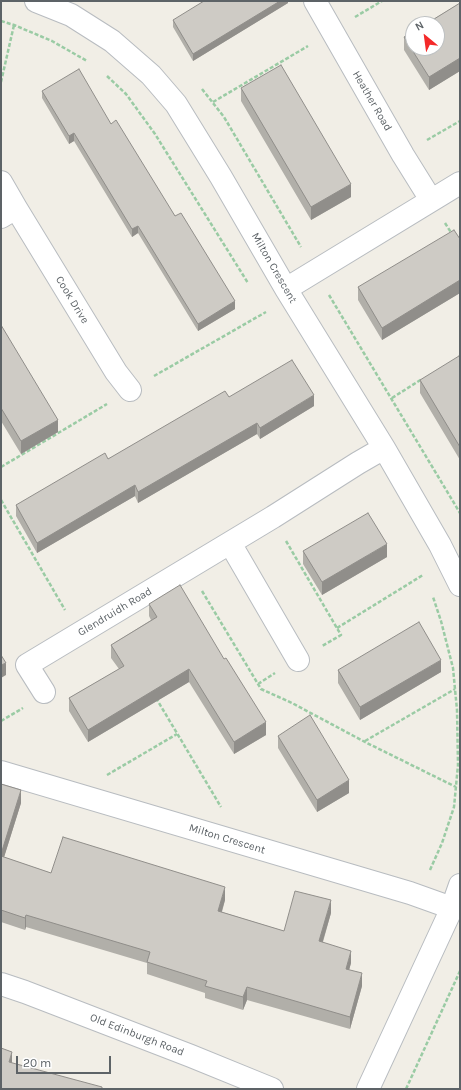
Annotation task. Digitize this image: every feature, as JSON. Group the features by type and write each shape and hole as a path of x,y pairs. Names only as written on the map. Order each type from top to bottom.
{"street":[{"name":"Milton Crescent","path":"36,1 71,15 112,41 151,76 176,104 221,177 286,289 384,448 440,545 460,585"},
{"name":"Heather Road","path":"314,1 403,155 431,200"},
{"name":"Cook Drive","path":"1,182 8,212 116,372 130,390"},
{"path":"286,289 460,183"},
{"name":"Glendruidh Road","path":"44,692 27,665 189,568 384,448"},
{"path":"230,543 298,660"},
{"name":"Milton Crescent","path":"1,772 402,891 452,908"},
{"path":"368,1089 452,908 460,885"},
{"name":"Old Edinburgh Road","path":"1,984 191,1056 272,1089"}],"path":[{"path":"1,21 52,41 90,62"},
{"path":"1,82 14,25"},
{"path":"213,102 332,32"},
{"path":"106,75 126,94 155,134 250,286"},
{"path":"403,155 460,121"},
{"path":"315,271 460,513"},
{"path":"262,306 270,319"},
{"path":"392,398 423,379"},
{"path":"1,500 79,634"},
{"path":"189,568 261,689 292,702 365,742 456,787"},
{"path":"420,570 426,581"},
{"path":"337,628 423,575"},
{"path":"429,872 442,843 454,807 458,765 458,710 453,668 432,592"},
{"path":"365,742 455,689"},
{"path":"152,693 221,808"},
{"path":"104,776 177,734"},
{"path":"406,1089 460,971"}],"building":[{"path":"204,1 280,1 193,54 173,20"},
{"path":"460,3 460,58 429,77 416,56 445,56 445,16 439,16"},
{"path":"281,65 351,184 311,207 241,88"},
{"path":"79,69 111,124 116,120 175,216 181,213 235,301 198,324 138,226 132,229 74,133 69,136 42,91"},
{"path":"454,230 460,239 460,280 382,328 358,287"},
{"path":"1,325 58,420 21,441 1,408"},
{"path":"459,356 460,358 460,447 420,380"},
{"path":"292,360 314,395 260,428 257,423 138,492 135,485 37,543 16,505 105,453 108,459 225,391 229,397"},
{"path":"368,513 387,544 322,582 303,551"},
{"path":"180,585 224,659 226,658 266,722 234,742 189,669 88,730 69,698 124,666 111,645 157,617 149,604"},
{"path":"419,622 441,660 360,707 338,670"},
{"path":"1,655 6,663 1,665"},
{"path":"310,715 349,780 317,800 278,736"},
{"path":"1,784 21,790 1,854"},
{"path":"63,837 225,887 218,911 284,931 295,891 331,900 319,941 351,951 346,969 362,973 350,1017 247,987 243,997 205,986 207,981 147,962 150,952 26,915 25,918 1,910 1,856 51,873"},
{"path":"1,1048 12,1052 9,1062 102,1087 102,1089 1,1089"}]}
